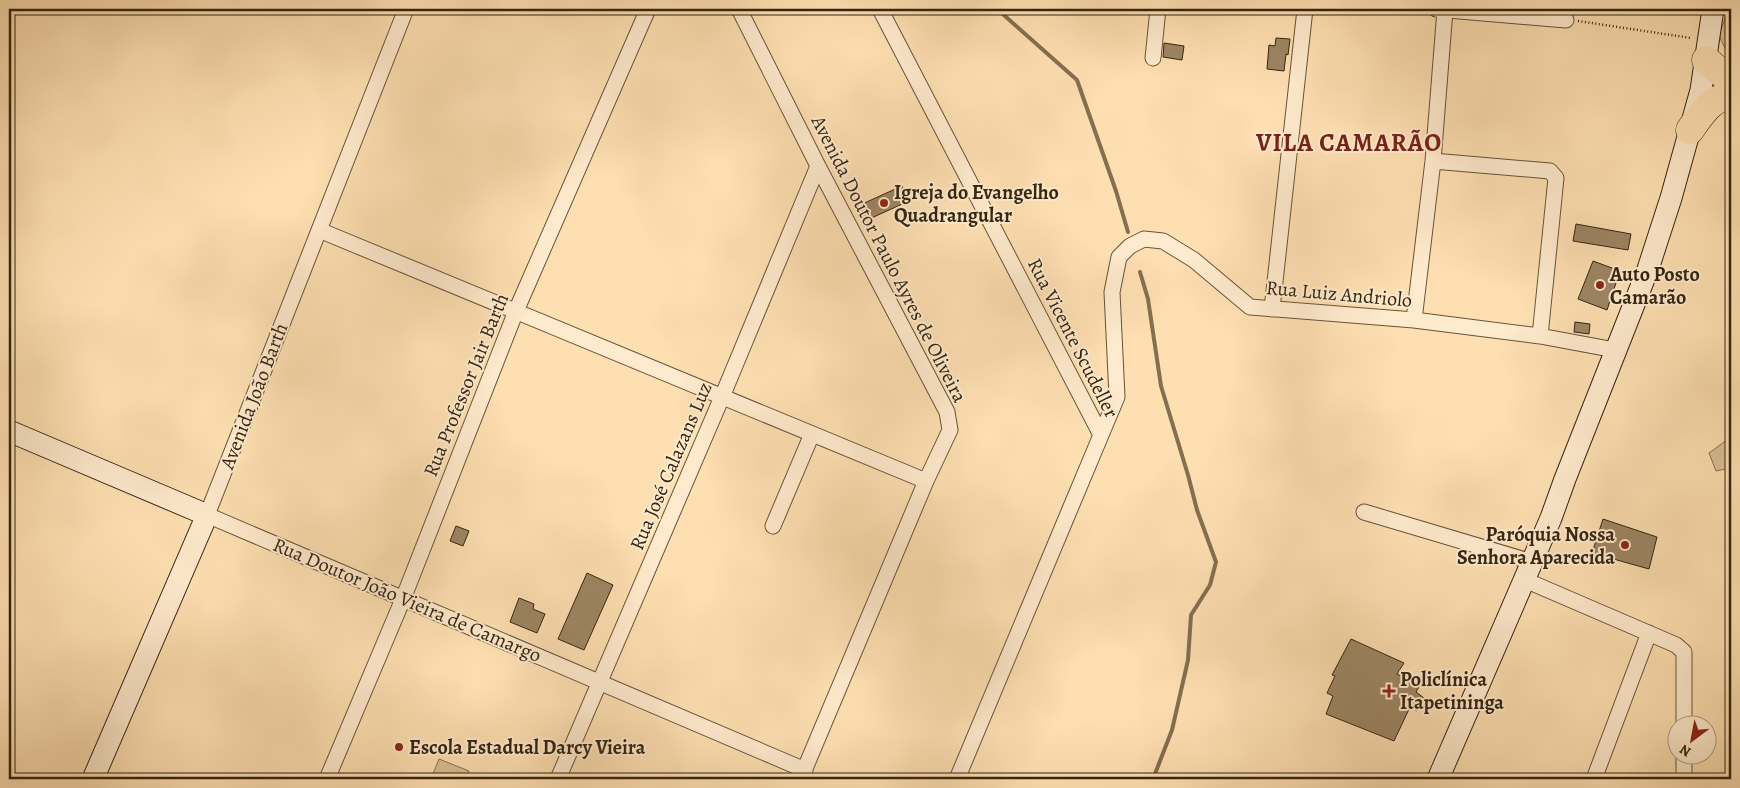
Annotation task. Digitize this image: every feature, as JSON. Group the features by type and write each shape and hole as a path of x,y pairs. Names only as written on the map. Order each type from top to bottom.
{"highway":[{"path":"1710,33 1731,82"},
{"path":"1690,130 1711,104 1718,99 1731,96"}],"main road":[{"path":"1438,779 1551,518 1648,269 1671,198 1701,90 1710,33"},
{"name":"Rua Doutor João Vieira de Camargo","path":"9,431 207,515"},
{"name":"Avenida João Barth","path":"93,779 207,515"}],"street":[{"name":"Avenida João Barth","path":"207,515 406,9"},
{"name":"Rua Professor Jair Barth","path":"327,779 403,598 516,311 648,9"},
{"name":"Avenida Doutor Paulo Ayres de Oliveira","path":"739,9 818,166 947,412 950,430 926,481 803,775"},
{"name":"Rua Vicente Scudeller","path":"880,9 1101,435 957,779"},
{"path":"1153,58 1158,9"},
{"path":"1272,309 1305,9"},
{"path":"1414,320 1433,161 1440,9 1566,20"},
{"path":"1433,161 1550,172 1556,178 1540,336"},
{"name":"Rua José Calazans Luz","path":"558,779 722,397 818,166"},
{"path":"319,230 926,481"},
{"name":"Rua Luiz Andriolo","path":"1101,435 1117,397 1112,292 1119,257 1130,246 1144,239 1163,241 1194,260 1250,307 1414,320 1540,336 1615,350"},
{"path":"773,526 812,434"},
{"path":"1364,512 1529,571 1676,645 1684,652 1684,716"},
{"name":"Rua Doutor João Vieira de Camargo","path":"207,515 600,683 803,775"},
{"path":"1594,779 1649,633"},
{"path":"1684,766 1684,779"}],"path":[{"path":"1566,20 1710,33"}],"shaded area":[{"path":"1728,9 1731,9 1731,56 1728,54 1719,36"},
{"path":"1731,437 1731,468 1716,471 1709,453"},
{"path":"439,759 469,771 466,779 431,779"}],"building":[{"path":"1276,38 1290,39 1284,71 1267,69 1269,45 1275,46"},
{"path":"1164,43 1184,46 1182,60 1163,57"},
{"name":"Igreja do Evangelho Quadrangular","path":"902,186 909,201 867,220 860,205"},
{"path":"1576,224 1631,234 1628,250 1573,241"},
{"name":"Auto Posto Camarão","path":"1593,261 1620,271 1607,310 1578,299"},
{"path":"1575,322 1590,324 1589,334 1574,332"},
{"name":"Paróquia Nossa Senhora Aparecida","path":"1603,519 1657,537 1649,569 1592,553"},
{"path":"456,526 469,531 463,546 450,541"},
{"path":"587,573 613,585 584,650 558,639"},
{"path":"519,598 534,604 533,609 545,614 537,633 510,622"},
{"name":"Policlínica Itapetininga","path":"1351,639 1404,663 1397,674 1420,685 1416,692 1424,698 1421,705 1417,711 1410,707 1394,741 1326,714 1333,696 1327,693 1335,676 1332,675"}],"waterway":[{"path":"997,9 1077,80 1116,191 1128,232"},
{"path":"1140,272 1148,299 1161,386 1197,510 1216,562 1210,585 1191,615 1188,660 1172,730 1153,779"}],"place":[{"name":"Igreja do Evangelho Quadrangular","path":"884,203"},
{"name":"Auto Posto Camarão","path":"1600,285"},
{"name":"Paróquia Nossa Senhora Aparecida","path":"1625,545"},
{"name":"Policlínica Itapetininga","path":"1389,691"},
{"name":"Escola Estadual Darcy Vieira","path":"399,747"}],"district":[{"name":"VILA CAMARÃO","path":"1349,143"}]}
